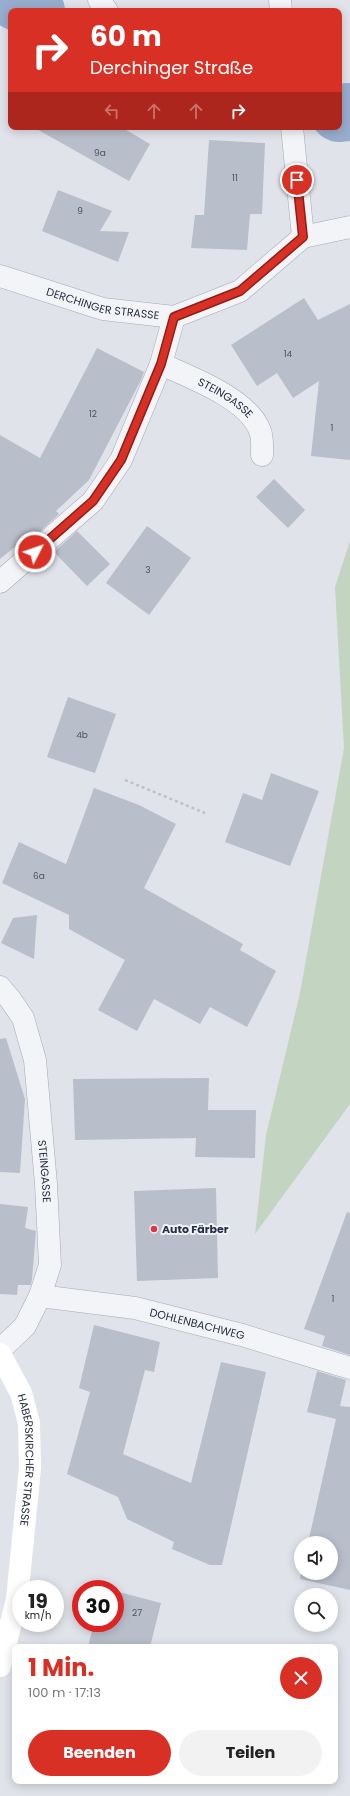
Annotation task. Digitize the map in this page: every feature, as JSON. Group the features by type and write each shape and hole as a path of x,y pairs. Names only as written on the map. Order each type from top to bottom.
{"street":[{"path":"292,132 303,237"},
{"name":"DERCHINGER STRASSE","path":"0,276 103,309 174,317 240,291 303,237 350,227"},
{"path":"0,582 93,501 121,460 161,364 174,317"},
{"name":"STEINGASSE","path":"161,364 215,389 247,411 260,431 262,455"},
{"name":"STEINGASSE","path":"0,987 10,999 22,1018 35,1060 46,1184 50,1265 40,1296 25,1326 0,1350"},
{"name":"DOHLENBACHWEG","path":"40,1296 136,1308 242,1336 350,1368"},
{"name":"HABERSKIRCHER STRASSE","path":"0,1354 21,1393 29,1423 30,1468 16,1599 0,1666"}],"path":[{"path":"125,780 205,813"}],"green space":[{"path":"350,541 350,1104 255,1234 266,1135 300,993 344,748 335,587"}],"building":[{"path":"38,130 126,130 150,144 129,181"},
{"path":"209,140 265,143 262,214 250,214 247,250 191,248 195,215 204,215"},
{"path":"58,190 112,211 100,231 129,232 118,262 42,231"},
{"path":"304,298 318,320 350,304 350,460 311,456 319,381 293,398 277,373 257,386 231,345"},
{"path":"97,348 144,372 141,380 89,480 56,511 59,514 37,534 34,531 0,559 0,435 40,458"},
{"path":"274,479 305,510 288,528 256,497"},
{"path":"147,526 191,558 149,615 106,583"},
{"path":"77,531 110,564 87,586 54,552"},
{"path":"68,697 116,714 95,773 47,757"},
{"path":"271,773 319,791 290,866 225,842 243,793 262,800"},
{"path":"94,788 139,805 176,824 144,888 243,944 240,950 276,971 247,1027 210,1007 200,1024 154,999 137,1031 98,1010 125,960 69,929 69,915 2,883 19,842 66,864"},
{"path":"37,915 34,959 1,943 13,918"},
{"path":"6,1038 25,1099 20,1173 0,1172 0,1039"},
{"path":"209,1078 208,1110 256,1110 255,1158 195,1157 196,1138 75,1140 73,1079"},
{"path":"216,1188 218,1278 137,1281 134,1191"},
{"path":"0,1204 28,1207 25,1228 36,1231 31,1285 18,1285 17,1295 0,1294"},
{"path":"347,1212 350,1213 350,1355 322,1346 325,1336 304,1329"},
{"path":"94,1325 160,1342 154,1372 145,1370 123,1454 191,1483 221,1362 266,1372 222,1565 210,1565 172,1549 174,1542 127,1519 118,1497 67,1474 90,1392 79,1388"},
{"path":"317,1371 346,1380 340,1406 350,1407 350,1590 305,1580 338,1580 338,1536 310,1536 336,1419 307,1412"},
{"path":"124,1593 161,1603 151,1644 89,1644 92,1632 124,1632"}],"waterway":[{"path":"14,0 30,8"},
{"path":"342,113 350,112"}],"place":[{"name":"Auto Färber","path":"154,1229"}],"route":[{"path":"35,552 93,501 121,460 161,364 174,317 240,291 303,237 297,180"}]}
